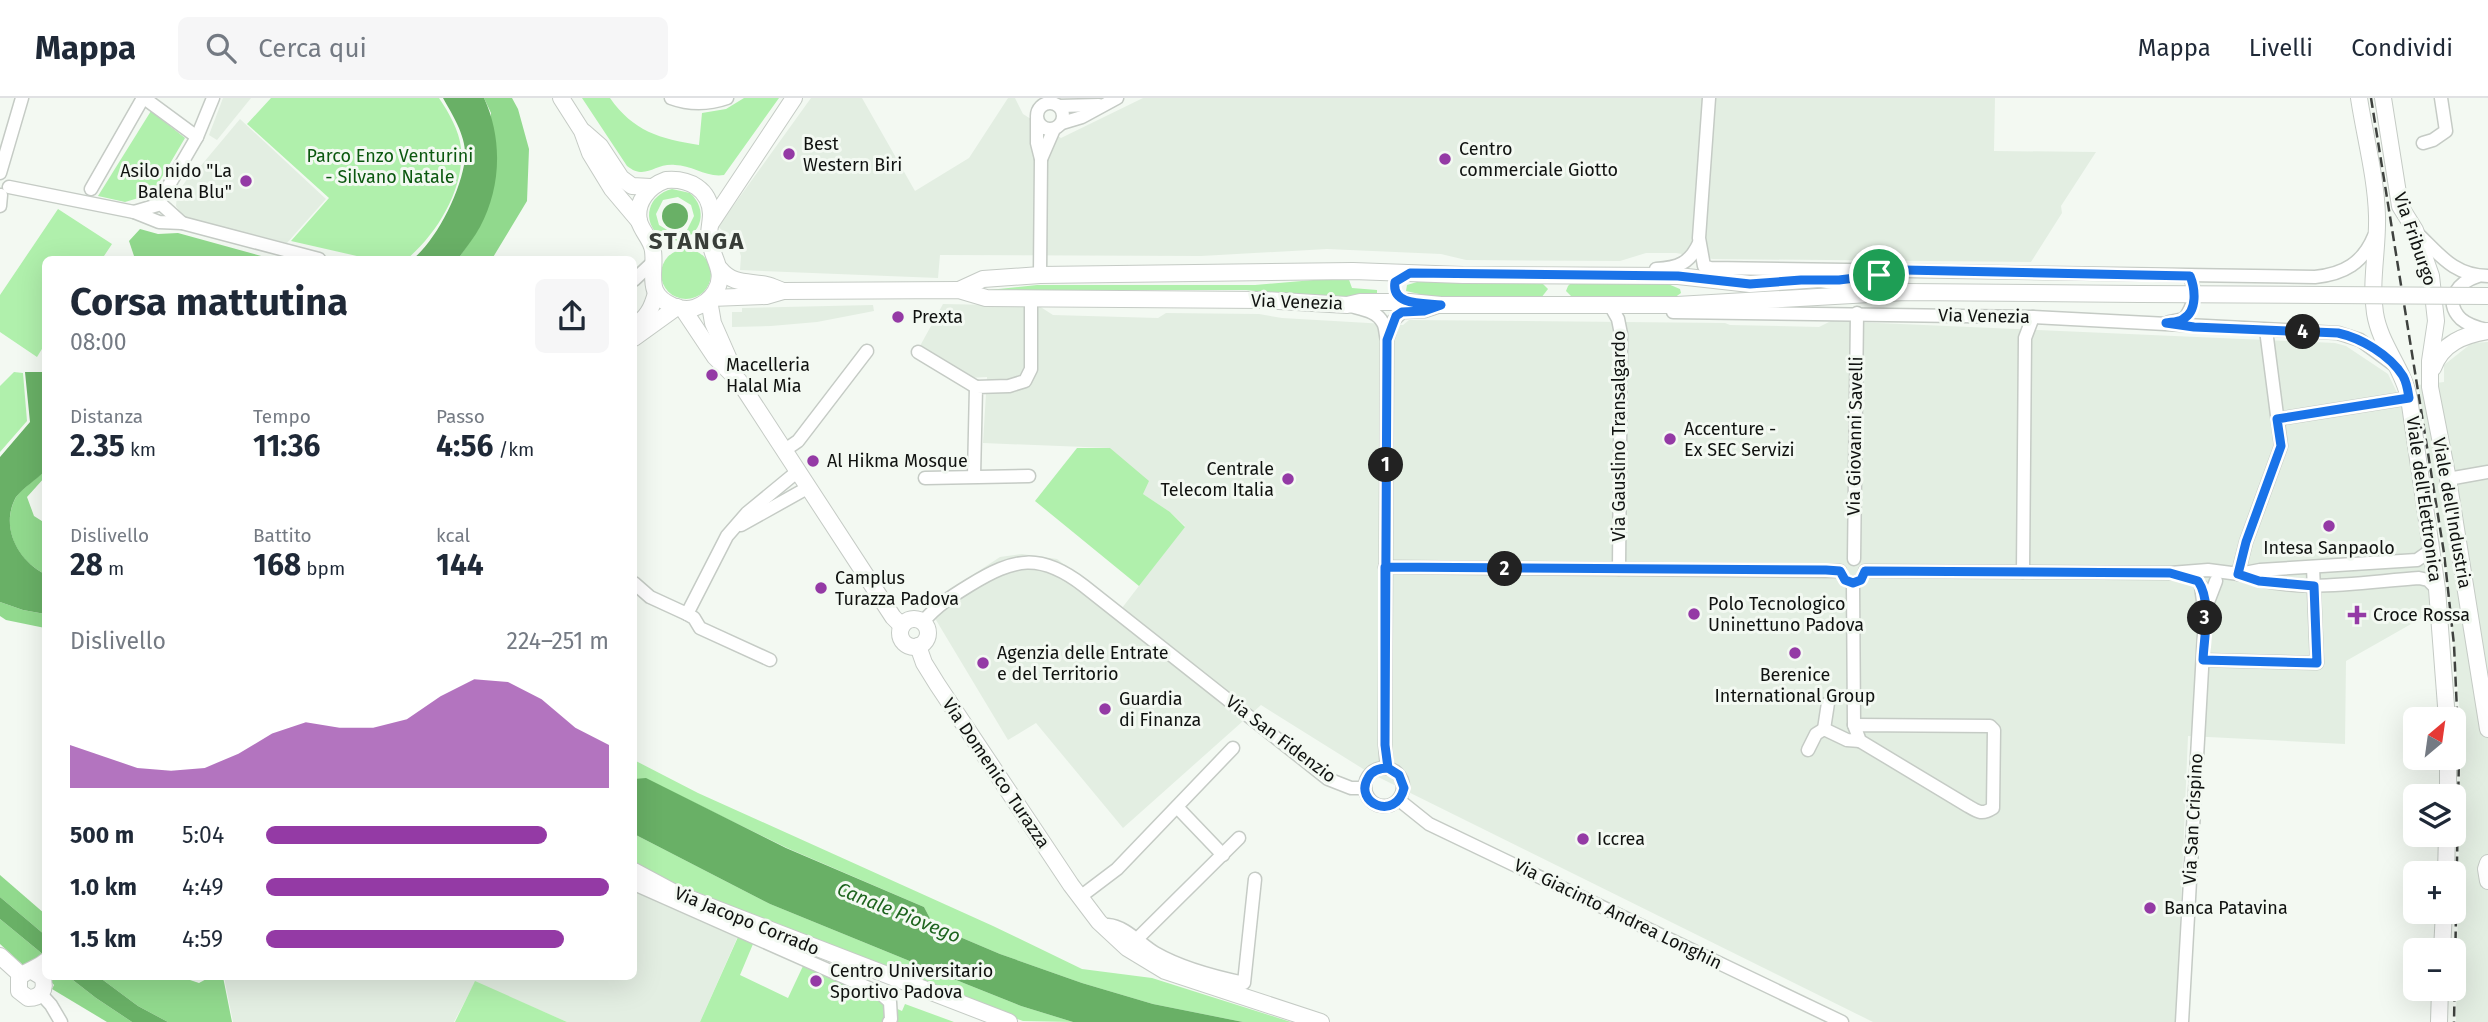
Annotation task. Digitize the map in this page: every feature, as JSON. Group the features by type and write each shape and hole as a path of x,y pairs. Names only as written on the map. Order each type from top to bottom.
{"main road":[{"path":"561,98 582,131 590,153 612,189 639,221 653,251 655,291 643,320 637,324"},
{"path":"711,223 794,98"},
{"name":"Via Friburgo","path":"2359,98 2374,185 2377,229 2374,302 2379,331 2395,366"},
{"name":"Via Friburgo","path":"2383,98 2400,206 2415,230 2431,276 2434,297"},
{"path":"582,131 600,146 621,178 632,186 651,187 666,180 682,180 703,192 711,211 710,244 720,269 718,286 710,299"},
{"path":"639,221 641,201 651,187"},
{"path":"703,192 734,187"},
{"name":"Via Venezia","path":"720,269 736,281 766,284 782,291"},
{"name":"Via Venezia","path":"959,290 983,279 1040,275 1353,271 1685,277 1706,272 1750,284 1839,280 1905,292"},
{"path":"1410,273 1398,279 1394,286 1395,294 1410,302"},
{"path":"1685,277 1692,291 1686,304"},
{"name":"Via Venezia","path":"637,336 680,308 692,308 710,299 766,296 782,291 959,290 986,298 1264,300 1347,305 1360,302 1441,305 1686,304 1905,292 2488,296"},
{"path":"655,291 663,301 680,308"},
{"name":"Viale dell'Industria","path":"2434,297 2436,321 2430,377 2488,729"},
{"name":"Via Domenico Turazza","path":"710,299 713,323 739,381 893,617 902,626 900,634 903,642 918,646 933,677 1099,922 1140,958 1165,971 1321,1022"},
{"name":"Via Domenico Turazza","path":"680,308 715,357 739,381"},
{"path":"2430,377 2435,362 2449,345 2459,338 2488,331"},
{"name":"Viale dell'Elettronica","path":"2395,366 2404,378 2409,398 2432,543 2446,707"},
{"path":"902,626 909,620 923,622 928,633 923,643 918,646"},
{"path":"2488,863 2488,881"},
{"name":"Via Jacopo Corrado","path":"637,873 675,893 986,1017 1009,1022"},
{"path":"0,956 40,976"},
{"path":"2439,1022 2440,1001"}],"street":[{"path":"22,98 2,189 134,212 161,211 182,223 307,256"},
{"path":"91,189 144,98 197,137"},
{"path":"161,211 169,188 197,137 213,98"},
{"path":"671,98 695,104 712,103 727,98"},
{"path":"1029,98 1064,114 1041,159"},
{"path":"1046,107 1044,128 1082,117 1117,98"},
{"path":"1706,272 1699,240 1709,98"},
{"path":"2423,143 2446,131 2441,98"},
{"path":"1046,107 1103,104"},
{"path":"1040,275 1041,159 1037,143 1046,107"},
{"name":"Via Venezia","path":"1706,272 1710,268 2190,276 2332,275 2344,271 2358,260 2369,248 2377,229"},
{"path":"2415,230 2438,255 2454,267 2483,276"},
{"name":"Via Venezia","path":"1592,275 1611,268 1672,268 1688,260 1699,240"},
{"path":"637,277 652,263"},
{"name":"Via Venezia","path":"1839,280 1879,275 1891,270"},
{"path":"2166,323 2181,321 2187,316 2194,302 2194,286 2190,276"},
{"path":"2483,276 2459,284 2454,304 2460,318 2488,331"},
{"path":"637,286 646,282 655,291"},
{"path":"918,352 976,387 1009,386 1025,381 1031,369 1031,299"},
{"path":"1347,305 1371,312 1382,320 1387,340 1385,745 1388,768"},
{"path":"1387,340 1396,316 1402,312 1424,311 1441,305"},
{"name":"Via Gauslino Transalgardo","path":"1610,305 1618,319 1620,334 1619,569"},
{"name":"Via Venezia","path":"1635,305 1673,312 2034,317 2345,335 2360,340 2395,366"},
{"name":"Via Giovanni Savelli","path":"1854,559 1857,313"},
{"path":"2023,572 2025,338 2034,317"},
{"path":"2236,574 2281,446 2266,330"},
{"path":"785,450 798,441 867,351"},
{"path":"974,476 976,387"},
{"path":"2277,419 2409,398"},
{"path":"687,614 727,536 747,513 798,471"},
{"path":"2448,479 2488,472"},
{"path":"925,478 1029,476"},
{"path":"734,528 809,487"},
{"path":"1865,571 2170,573 2207,579 2260,570 2417,560 2427,553 2432,543"},
{"path":"1854,559 1864,564 1865,571 1861,580 1853,583 1845,580 1840,571 1844,562 1854,559"},
{"name":"Via San Fidenzio","path":"923,622 942,603 1000,568 1015,562 1053,566 1084,586 1328,779 1352,788 1365,788 1370,800 1375,804 1388,806 1399,800"},
{"path":"1385,567 1840,571"},
{"path":"2203,660 2317,663 2313,567"},
{"path":"2236,574 2259,581 2314,586 2419,578 2428,580 2437,589"},
{"name":"Via San Crispino","path":"2182,1022 2207,579"},
{"path":"1853,583 1854,725 1860,741"},
{"path":"637,586 650,597 694,618 701,628 770,660"},
{"path":"1808,750 1816,734 1824,729 1828,703"},
{"path":"1824,729 1847,740 1860,741 1978,813 1986,813 1993,808 1994,730 1990,726 1854,725"},
{"path":"1080,897 1117,869 1233,748"},
{"path":"1365,788 1372,773 1388,768 1399,775 1402,781 1404,788 1399,800"},
{"name":"Via Giacinto Andrea Longhin","path":"1399,800 1429,824 1842,1022"},
{"path":"1177,807 1223,855"},
{"path":"1136,940 1239,838"},
{"name":"Via Domenico Turazza","path":"1105,926 1118,927 1172,961 1244,984 1255,879"},
{"name":"Via Jacopo Corrado","path":"637,885 880,993 890,1002 889,1022"},
{"path":"40,976 61,1022"}],"shaded area":[{"path":"223,98 251,98 217,140 209,135"},
{"path":"484,98 512,98 518,109 529,149 527,201 494,256 460,256 479,228 491,113"},
{"path":"811,98 862,98 915,191 969,158 1008,98 1015,98 1023,114 1061,138 1143,98 1995,98 1994,151 2096,152 2061,206 2062,213 2031,262 1713,259 1676,253 1646,253 1620,261 1466,260 1441,254 1327,249 1201,256 940,255 938,278 740,270 741,256 736,241 718,227"},
{"name":"Asilo nido \"La Balena Blu\"","path":"240,119 326,199 287,243 183,217 176,206 177,194 196,166 199,168"},
{"path":"140,229 158,234 178,233 261,256 134,256 129,241"},
{"path":"943,304 1039,306 1053,315 1158,318 1166,313 1259,314 1282,318 1403,325 1409,320 1725,323 1819,327 1831,321 2335,343 2346,346 2388,374 2405,409 2434,611 2346,661 2345,744 2188,736 2176,1022 1873,1022 1368,772 1261,705 1123,828 1036,723 1008,740 927,605 1000,557 1022,554 1057,559 1122,608 1185,526 1143,494 1110,448 983,443 987,377 968,378 920,346"},
{"path":"873,305 874,311 817,322 732,327 732,312 742,312 742,308"},
{"path":"2488,342 2488,1022 2456,1022 2456,1001 2466,1001 2466,938 2457,938 2458,924 2466,924 2466,861 2459,861 2459,847 2466,847 2466,784 2460,784 2460,770 2466,770 2466,707 2459,707 2445,554 2418,385 2444,382 2444,365 2472,343"},
{"path":"42,473 42,480 27,497 34,516 42,521 42,572 19,551 11,531 12,508 16,497"},
{"path":"0,602 42,613 42,627 6,620 0,616"},
{"path":"0,875 42,911 42,932 0,897"},
{"path":"637,889 738,936 700,1022 567,1022 475,982 454,1022 233,1022 225,980 637,980"},
{"path":"0,919 42,954 42,958 23,965 0,944"},
{"path":"50,980 73,980 132,1022 107,1022 52,989 54,985"},
{"path":"103,980 190,980 199,983 204,980 224,980 232,1022 168,1022 138,1006"}],"green space":[{"name":"Parco Enzo Venturini - Silvano Natale","path":"271,98 439,98 460,141 461,163 454,194 429,237 410,256 357,256 291,241 329,198 247,124"},
{"path":"582,98 610,98 628,118 649,132 699,145 702,113 726,109 744,98 779,98 724,175 718,175 675,165 661,166 645,172 634,170 627,166"},
{"path":"151,111 185,138 152,194 125,202 98,196"},
{"path":"672,189 690,193 696,199 701,214 700,221 698,227 686,238 678,241 660,237 650,223 653,202","holes":["678,197 691,205 694,216 687,230 672,233 659,225 656,214 663,200"]},
{"path":"58,209 112,244 104,256 42,256 42,349 37,357 0,332 0,295"},
{"path":"686,249 704,256 711,274 704,292 686,299 668,292 661,274 668,256"},
{"path":"1348,277 1352,288 1377,290 1377,297 1315,297 1246,290 989,290 1037,285 1255,285"},
{"path":"1573,281 1668,284 1680,289 1681,293 1674,298 1573,298 1566,291"},
{"path":"1417,282 1541,282 1548,289 1541,298 1432,297 1406,291 1407,285"},
{"path":"14,372 23,373 27,421 0,452 0,386"},
{"path":"1077,448 1110,448 1149,481 1143,494 1170,512 1185,527 1139,586 1035,501"},
{"path":"637,762 698,793 1082,969 1152,978 1291,1022 1243,1022 1153,1004 1000,954 934,926 924,907 787,848 646,779 637,779"},
{"path":"637,836 770,904 1021,1006 1073,1022 1023,1021 659,877 637,866"},
{"name":"Centro Universitario Sportivo Padova","path":"738,937 753,944 740,975 788,998 803,966 902,1011 905,1004 954,1022 700,1022"},
{"path":"475,981 567,1022 455,1022"}],"water":[{"path":"443,98 484,98 497,147 496,180 492,196 480,227 460,256 416,256 447,214 463,172 465,151 455,119"},
{"path":"675,203 685,206 688,216 685,226 675,229 665,226 662,216 665,206"},
{"path":"25,372 42,372 42,474 16,497 10,519 14,541 19,551 42,572 42,613 0,602 0,457 30,422"},
{"name":"Canale Piovego","path":"646,778 786,848 924,907 934,926 1000,954 1153,1004 1243,1022 1073,1022 1021,1006 770,904 637,836 637,779"},
{"path":"0,897 42,932 42,954 0,919"},
{"path":"73,980 103,980 138,1006 168,1022 132,1022"}],"railway":[{"path":"2371,98 2444,553 2454,645 2459,755 2454,1022"}],"place":[{"name":"Best Western Biri","path":"789,154"},
{"name":"Centro commerciale Giotto","path":"1445,159"},
{"name":"Asilo nido \"La Balena Blu\"","path":"246,181"},
{"name":"Prexta","path":"898,317"},
{"name":"Macelleria Halal Mia","path":"712,375"},
{"name":"Accenture - Ex SEC Servizi","path":"1670,439"},
{"name":"Al Hikma Mosque","path":"813,461"},
{"name":"Centrale Telecom Italia","path":"1288,479"},
{"name":"Intesa Sanpaolo","path":"2329,526"},
{"name":"Camplus Turazza Padova","path":"821,588"},
{"name":"Polo Tecnologico Uninettuno Padova","path":"1694,614"},
{"name":"Croce Rossa","path":"2357,615"},
{"name":"Berenice International Group","path":"1795,653"},
{"name":"Agenzia delle Entrate e del Territorio","path":"983,663"},
{"name":"Guardia di Finanza","path":"1105,709"},
{"name":"Iccrea","path":"1583,839"},
{"name":"Banca Patavina","path":"2150,908"},
{"name":"Centro Universitario Sportivo Padova","path":"816,981"}],"district":[{"name":"STANGA","path":"697,241"}],"route":[{"path":"1879,275 1839,280 1750,284 1678,276 1410,273 1395,282 1394,290 1399,298 1410,302 1441,305 1424,311 1402,312 1393,321 1387,340 1385,537 1385,567 1386,673 1386,725 1385,745 1388,768 1376,770 1368,777 1365,788 1370,800 1381,806 1394,804 1399,800 1404,788 1399,775 1388,768 1385,745 1385,567 1826,570 1840,571 1842,578 1849,583 1861,580 1865,571 2170,573 2198,581 2204,592 2203,660 2317,663 2314,586 2259,581 2238,574 2246,542 2281,446 2277,419 2409,398 2404,378 2395,366 2360,340 2338,333 2176,326 2166,323 2181,321 2187,316 2194,302 2194,286 2190,276 1904,270 1891,270 1879,275"}]}
